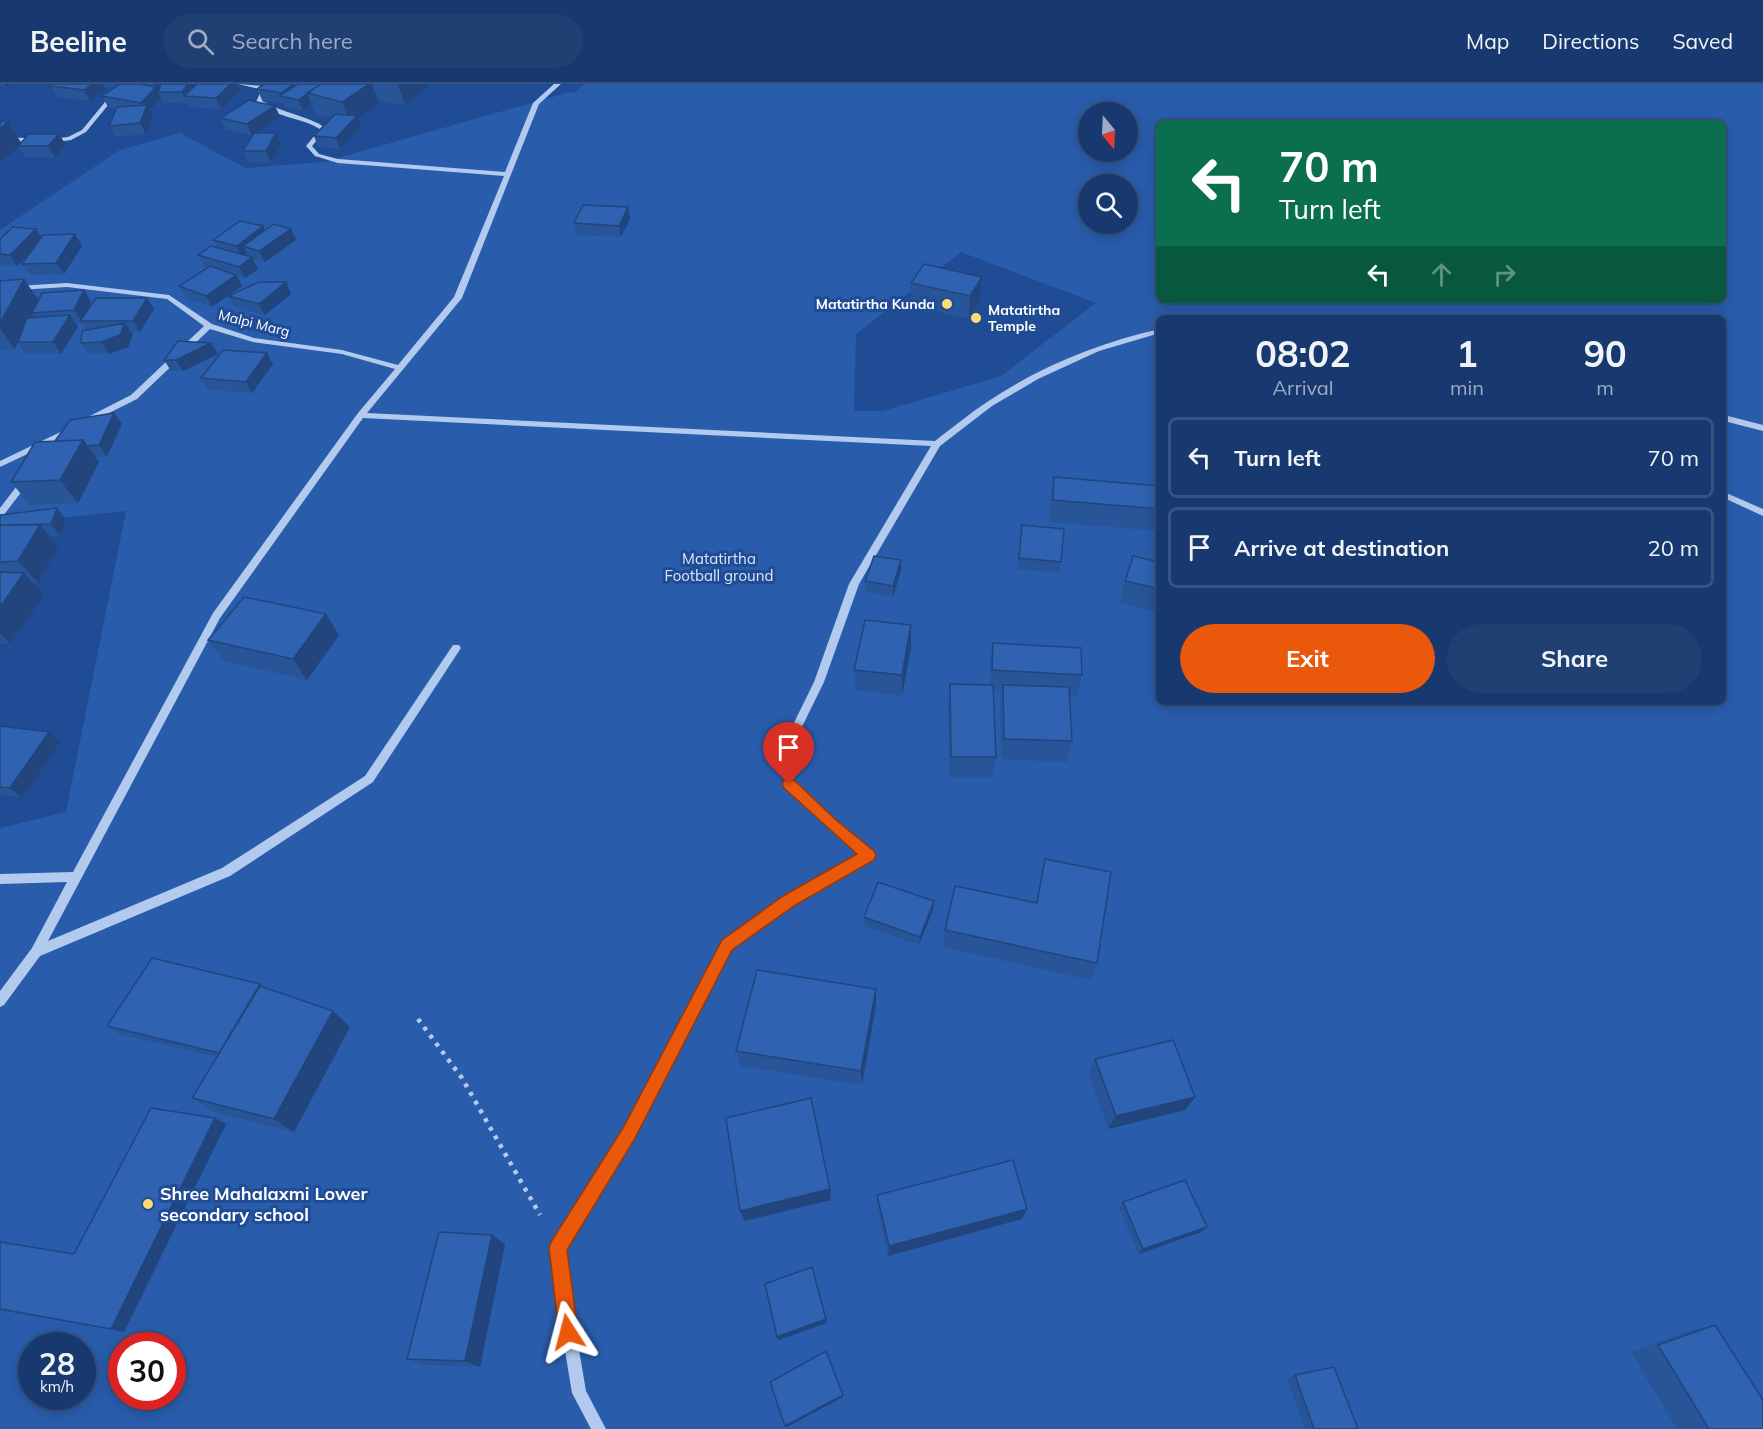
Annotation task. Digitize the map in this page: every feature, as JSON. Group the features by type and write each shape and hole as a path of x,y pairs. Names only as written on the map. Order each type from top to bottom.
{"street":[{"path":"0,139 50,141 69,139 84,131 107,103 134,84"},
{"path":"241,84 261,87 264,91 259,102 268,108 302,117 324,129 309,146 318,155 338,161 507,174"},
{"path":"0,1002 36,952 74,877 216,616 361,415 458,298 536,103 558,84"},
{"name":"Malpi Marg","path":"4,291 67,285 169,297 209,326 254,340 342,352 401,368"},
{"path":"0,465 134,397 209,326"},
{"path":"599,1429 579,1393 562,1291 558,1248 628,1134 727,945 788,901 869,855 831,824 789,784 790,741 819,682 854,584 938,444 996,399 1088,352 1135,336 1156,332"},
{"path":"361,415 938,444"},
{"path":"1726,419 1763,428"},
{"path":"47,452 61,435"},
{"path":"0,514 34,470"},
{"path":"1726,496 1763,513"},
{"path":"36,952 226,872 369,779 456,648"},
{"path":"0,879 74,877"}],"path":[{"path":"418,1019 462,1078 558,1248"}],"green space":[{"name":"Matatirtha Football ground","path":"584,84 1763,84 1763,1429 0,1429 0,828 66,812 126,511 0,524 0,230 120,150 180,133 245,168 324,162 570,92 575,93","holes":["961,252 1096,303 1001,376 883,411 854,411 856,334"]}],"building":[{"path":"53,84 93,84 84,90 50,86"},
{"path":"120,84 156,87 141,103 102,96"},
{"path":"161,84 188,84 182,92 158,92"},
{"path":"197,84 231,84 216,98 184,96"},
{"path":"264,84 293,84 282,93 257,89"},
{"path":"298,84 321,84 298,100 280,96"},
{"path":"321,84 369,84 342,102 307,93"},
{"path":"249,100 275,106 247,124 220,118"},
{"path":"147,105 140,123 109,126 117,107"},
{"path":"335,114 357,116 336,138 314,136"},
{"path":"0,121 8,122 0,129"},
{"path":"254,133 276,133 266,151 243,151"},
{"path":"29,134 59,134 48,146 18,146"},
{"path":"583,205 628,207 619,226 574,223"},
{"path":"240,221 263,226 237,246 213,240"},
{"path":"274,224 291,229 259,251 243,246"},
{"path":"13,227 36,229 10,255 0,254 0,239"},
{"path":"75,234 56,263 22,264 43,235"},
{"path":"211,246 252,257 239,267 198,255"},
{"path":"924,264 982,277 970,296 911,283"},
{"path":"210,266 236,275 206,296 179,286"},
{"path":"24,279 0,323 0,281"},
{"path":"259,282 286,282 259,304 228,296"},
{"path":"84,290 74,310 32,313 42,293"},
{"path":"96,298 147,298 133,321 80,321"},
{"path":"70,315 53,342 18,342 27,318"},
{"path":"125,323 120,335 101,342 81,343 82,331"},
{"path":"178,341 211,343 176,360 164,360"},
{"path":"223,350 267,353 246,382 201,378"},
{"path":"114,413 99,445 87,446 83,440 55,441 70,420"},
{"path":"83,440 60,480 11,482 35,442"},
{"path":"1054,477 1156,486 1156,509 1053,500"},
{"path":"57,508 51,524 0,525 0,515"},
{"path":"0,525 40,525 18,561 0,562"},
{"path":"1022,525 1064,529 1061,562 1019,558"},
{"path":"874,556 901,560 893,586 865,581"},
{"path":"1133,556 1156,561 1156,588 1125,581"},
{"path":"0,572 24,573 0,607"},
{"path":"244,597 326,614 293,659 208,640"},
{"path":"865,620 911,625 902,675 854,670"},
{"path":"993,643 1081,648 1082,675 992,670"},
{"path":"950,684 993,685 996,757 951,757"},
{"path":"1003,685 1069,687 1072,741 1004,739"},
{"path":"0,726 49,732 10,788 0,787"},
{"path":"1045,859 1111,872 1097,963 945,930 955,886 1037,903"},
{"path":"878,882 934,901 920,937 864,917"},
{"path":"152,958 260,984 219,1053 107,1026"},
{"path":"757,970 876,989 861,1071 736,1051"},
{"path":"260,986 333,1011 274,1119 192,1098"},
{"path":"1173,1040 1195,1097 1116,1116 1095,1059"},
{"path":"811,1098 830,1189 740,1211 726,1118"},
{"path":"151,1108 215,1118 111,1329 0,1309 0,1242 74,1254"},
{"path":"1013,1160 1027,1209 889,1246 877,1195"},
{"path":"1185,1180 1207,1227 1143,1249 1123,1202"},
{"path":"439,1232 492,1235 465,1361 407,1359"},
{"path":"812,1267 826,1319 777,1337 765,1284"},
{"path":"1715,1325 1763,1400 1763,1429 1709,1429 1658,1345"},
{"path":"826,1351 843,1395 785,1426 770,1382"},
{"path":"1334,1367 1358,1429 1314,1429 1295,1375"}],"place":[{"name":"Matatirtha Kunda","path":"947,304"},
{"name":"Matatirtha Temple","path":"976,318"},
{"name":"Shree Mahalaxmi Lower secondary school","path":"148,1204"}],"route":[{"path":"568,1332 558,1248 628,1134 727,945 788,901 869,855 831,824 789,784"}]}
